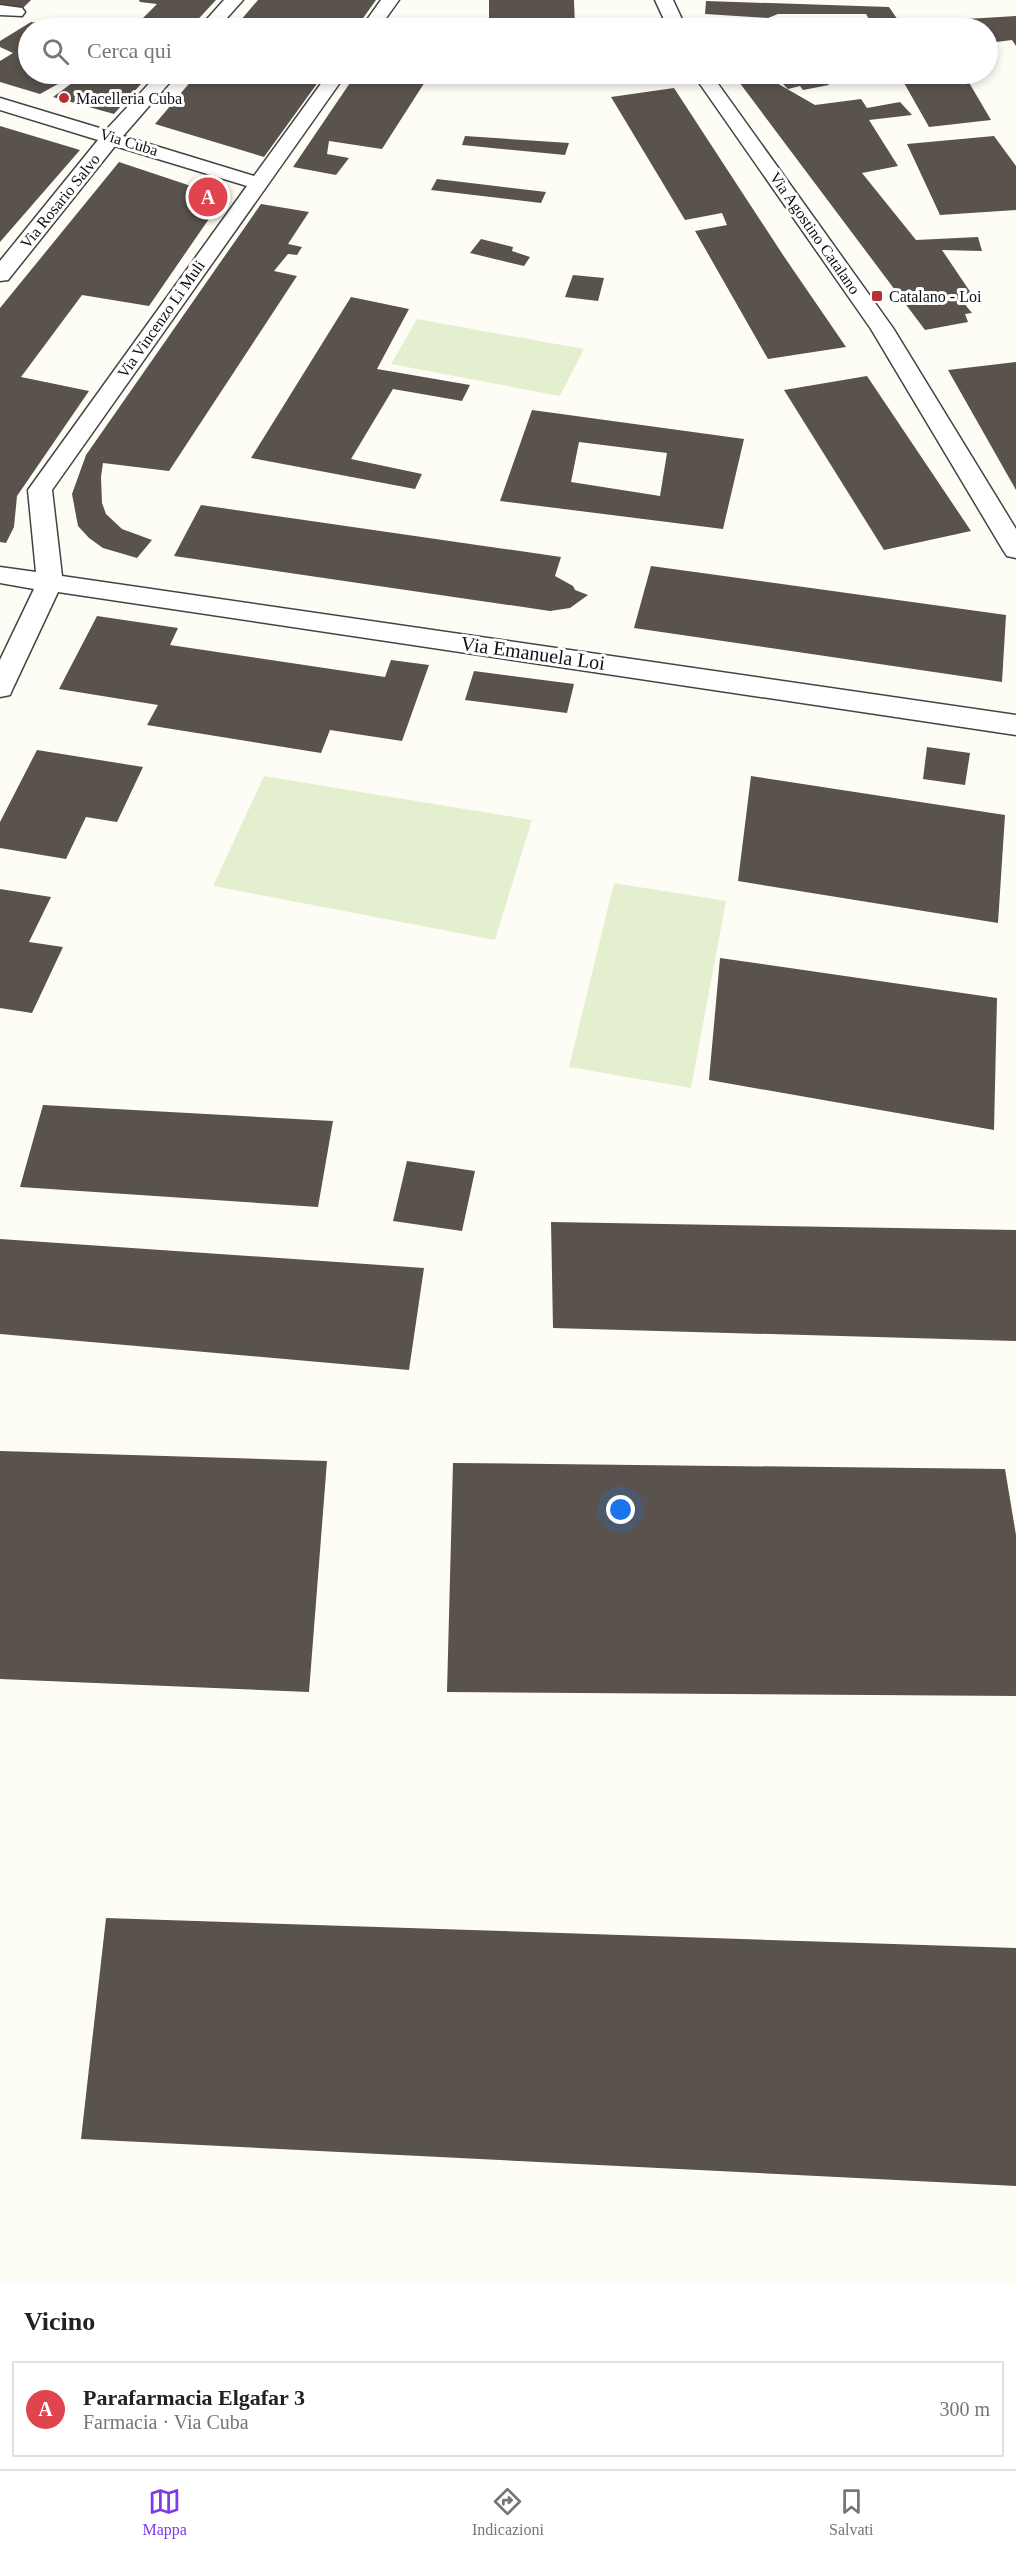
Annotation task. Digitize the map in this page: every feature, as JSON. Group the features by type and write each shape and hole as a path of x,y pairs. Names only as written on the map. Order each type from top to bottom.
{"street":[{"path":"217,18 234,0"},
{"path":"377,18 390,0"},
{"path":"664,0 672,18"},
{"name":"Via Rosario Salvo","path":"0,275 112,136 159,84"},
{"name":"Via Vincenzo Li Muli","path":"50,582 40,490 330,84"},
{"name":"Via Agostino Catalano","path":"709,84 882,328 1016,550"},
{"name":"Via Cuba","path":"0,104 112,136 257,183"},
{"name":"Via Emanuela Loi","path":"0,575 1016,725"},
{"path":"0,688 50,582"}],"green space":[{"path":"417,319 584,349 560,396 391,364"},
{"path":"264,776 532,820 495,940 213,886"},
{"path":"614,883 726,901 691,1088 569,1067"}],"building":[{"path":"0,0 31,0 23,8 0,5"},
{"path":"139,0 216,0 199,18 143,18 157,4"},
{"path":"258,0 376,0 363,18 243,18"},
{"path":"489,0 574,0 575,18 489,18"},
{"path":"706,1 889,7 897,18 868,18 866,14 778,14 768,18 705,14"},
{"path":"1016,16 1016,46 1012,40 998,42 998,18 983,18"},
{"path":"18,30 18,84 58,84 40,94 0,82 0,61 13,53 0,47 0,41"},
{"path":"71,84 141,84 114,114 53,97"},
{"path":"189,84 317,84 264,157 155,124"},
{"path":"349,84 424,84 382,149 329,141 327,154 349,158 336,175 293,167"},
{"path":"740,84 778,84 815,105 861,99 867,108 900,102 912,115 869,120 898,166 862,173 916,240 978,237 982,251 942,250 971,293 958,296 972,313 965,314 968,322 925,330"},
{"path":"783,84 829,85 803,90 800,86 788,89"},
{"path":"905,84 970,84 991,120 929,127"},
{"path":"674,88 846,347 768,359 695,231 727,225 722,213 685,220 611,97"},
{"path":"0,126 80,150 0,242"},
{"path":"465,136 569,143 565,155 462,145"},
{"path":"994,136 1016,166 1016,210 940,215 907,144"},
{"path":"119,162 224,197 149,306 82,295 21,377 89,391 17,496 14,527 6,543 0,542 0,308"},
{"path":"437,179 546,192 541,203 431,190"},
{"path":"261,204 309,212 288,244 302,247 297,255 288,254 274,271 297,276 169,471 103,463 102,503 106,514 122,529 152,540 137,558 103,548 78,526 72,494 86,455"},
{"path":"481,239 513,247 512,251 530,257 524,266 470,253"},
{"path":"573,275 604,278 598,301 565,297"},
{"path":"351,297 409,309 377,369 470,385 462,401 393,389 351,459 422,474 415,489 251,458"},
{"path":"1016,362 1016,490 948,370"},
{"path":"867,376 971,531 884,550 784,390"},
{"path":"532,410 744,439 723,529 500,501","holes":["579,442 667,453 660,496 571,482"]},
{"path":"201,505 561,557 555,576 573,586 575,590 588,595 570,608 550,611 174,556"},
{"path":"651,566 1006,615 1002,682 634,628"},
{"path":"97,616 178,628 170,645 385,677 391,660 429,665 402,741 330,730 321,753 147,725 158,705 59,689"},
{"path":"474,671 574,684 567,713 465,700"},
{"path":"927,747 970,753 965,785 923,779"},
{"path":"37,750 143,767 117,822 86,817 66,859 0,848 0,822"},
{"path":"751,776 1005,815 998,923 738,881"},
{"path":"0,889 51,897 29,942 63,947 32,1013 0,1008"},
{"path":"720,958 997,998 994,1130 709,1080"},
{"path":"43,1105 333,1121 318,1207 20,1187"},
{"path":"407,1161 475,1171 462,1231 393,1221"},
{"path":"551,1222 1016,1230 1016,1341 553,1328"},
{"path":"0,1239 424,1268 409,1370 0,1334"},
{"path":"0,1451 327,1461 309,1692 0,1679"},
{"path":"453,1463 1005,1469 1016,1535 1016,1696 447,1692"},
{"path":"106,1918 1016,1948 1016,2186 81,2139"}],"place":[{"name":"Macelleria Cuba","path":"64,98"},
{"name":"Parafarmacia Elgafar 3","path":"208,197"},
{"name":"Catalano - Loi","path":"877,296"}]}
